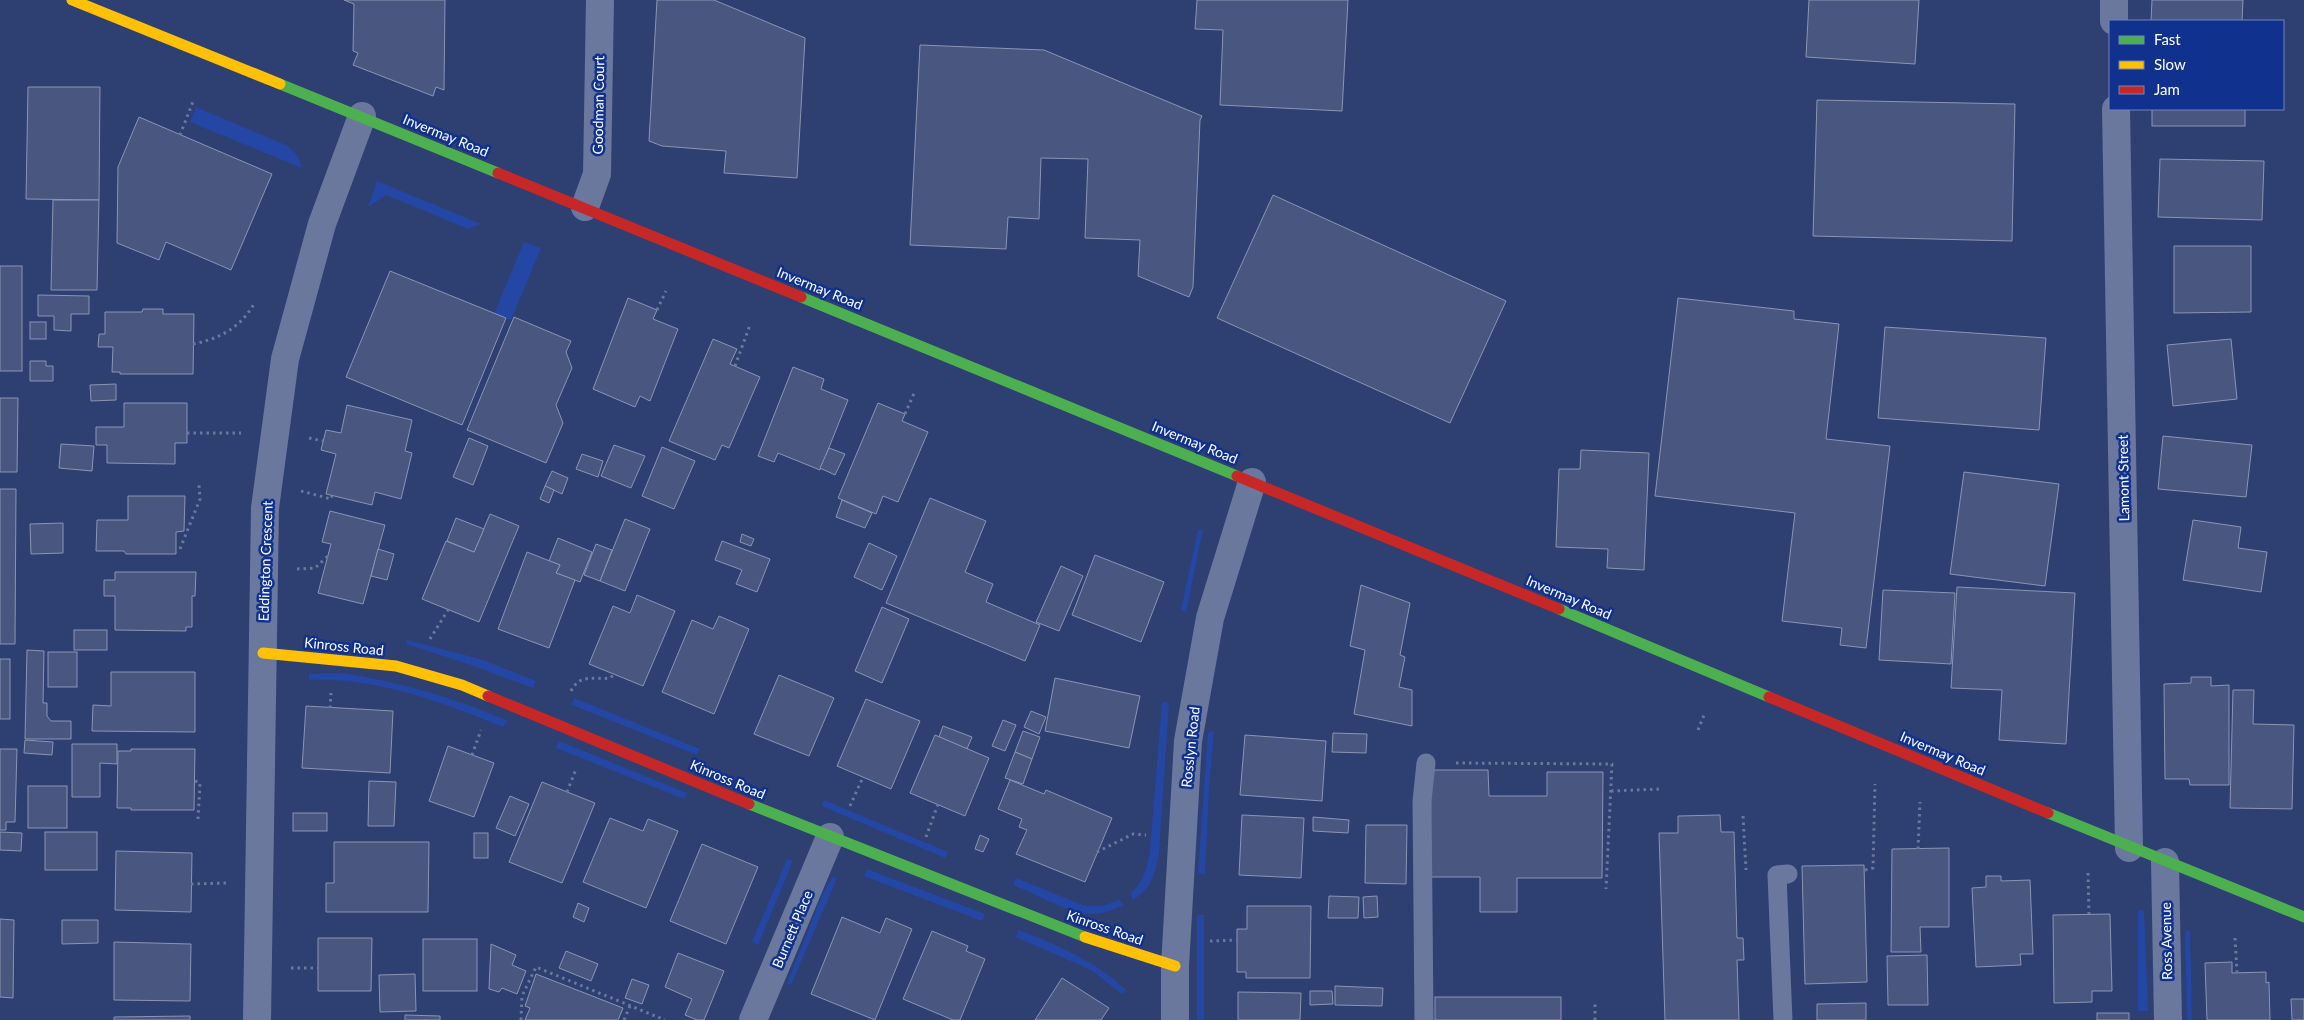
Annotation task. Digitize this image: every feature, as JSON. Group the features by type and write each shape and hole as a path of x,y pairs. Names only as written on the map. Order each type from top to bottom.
{"main road":[{"name":"Invermay Road","path":"72,0 585,207 1252,482 2130,848 2304,917"},
{"name":"Kinross Road","path":"263,653 396,666 462,685 830,837 1103,944 1175,966"}],"street":[{"name":"Goodman Court","path":"585,207 597,174 600,0"},
{"path":"2114,0 2114,20"},
{"name":"Lamont Street","path":"2116,110 2130,848"},
{"name":"Eddington Crescent","path":"258,1020 265,508 285,359 322,224 362,116"},
{"name":"Rosslyn Road","path":"1175,1020 1175,966 1188,741 1210,618 1252,482"},
{"name":"Burnett Place","path":"753,1020 830,837"},
{"name":"Ross Avenue","path":"2165,862 2168,1020"}],"lane":[{"path":"1424,1020 1422,801 1426,763"},
{"path":"1784,1020 1777,875 1788,874"}],"path":[{"path":"180,135 194,99"},
{"path":"657,310 666,291"},
{"path":"193,344 211,340 225,334 248,314 254,304"},
{"path":"734,366 750,325"},
{"path":"905,414 915,391"},
{"path":"187,433 242,433"},
{"path":"180,549 200,499 200,485"},
{"path":"299,491 330,499 332,496"},
{"path":"293,569 315,568 328,556"},
{"path":"429,640 448,610"},
{"path":"571,691 574,686 585,678 601,680 611,678 613,674"},
{"path":"1698,730 1704,715"},
{"path":"472,755 483,724"},
{"path":"567,792 579,762"},
{"path":"1426,763 1612,764 1606,889"},
{"path":"850,806 863,777"},
{"path":"195,781 200,783 198,819"},
{"path":"1865,870 1873,868 1875,784"},
{"path":"1611,791 1660,789"},
{"path":"1918,849 1920,802"},
{"path":"926,836 938,804"},
{"path":"1097,852 1133,834 1146,835"},
{"path":"2088,873 2089,914"},
{"path":"192,884 227,883"},
{"path":"2235,938 2237,973"},
{"path":"1208,941 1237,940"},
{"path":"521,1020 522,996 536,967 665,1020"},
{"path":"285,968 318,968"},
{"path":"1595,1002 1595,1020"},
{"path":"624,1020 630,1006"}],"shaded area":[{"path":"196,107 288,146 298,156 302,168 190,122"},
{"path":"377,181 481,224 468,229 386,195 368,207"},
{"path":"524,242 541,248 511,320 494,314"},
{"path":"1203,529 1186,612 1181,610 1198,530"},
{"path":"407,640 480,659 536,681 533,688 406,644"},
{"path":"342,673 385,681 427,692 468,705 508,721 503,727 432,700 384,687 334,680 309,680 309,674"},
{"path":"574,698 700,749 697,755 572,705"},
{"path":"1162,702 1169,703 1159,852 1152,880 1139,896 1132,900 1131,893 1139,884 1144,874 1150,851"},
{"path":"1214,731 1205,874 1198,873 1208,733"},
{"path":"559,741 687,793 684,799 556,748"},
{"path":"824,800 948,852 945,858 822,806"},
{"path":"787,859 792,861 790,868 758,945 752,942"},
{"path":"867,869 985,914 982,921 864,876"},
{"path":"833,877 837,878 791,985 787,984 823,893"},
{"path":"1016,878 1085,906 1103,906 1119,900 1124,905 1099,914 1080,912 1061,906 1013,885"},
{"path":"2138,910 2144,911 2148,1011 2138,1011"},
{"path":"1197,915 1204,915 1204,1020 1197,1020"},
{"path":"1018,930 1089,962 1126,990 1122,994 1091,970 1016,937"},
{"path":"2185,930 2190,931 2192,1020 2187,1020"}],"building":[{"path":"344,0 445,0 444,90 436,87 433,96 353,65 358,53 353,51 354,4"},
{"path":"657,0 714,0 805,38 797,178 724,173 726,151 662,146 649,141"},
{"path":"1197,0 1348,0 1342,111 1220,105 1223,30 1195,29"},
{"path":"1809,0 1919,0 1915,64 1806,57"},
{"path":"2152,0 2243,0 2242,20 2151,20"},
{"path":"920,45 1044,50 1202,116 1200,120 1193,287 1189,297 1138,276 1140,240 1085,238 1088,159 1041,158 1039,219 1008,217 1006,249 910,245"},
{"path":"28,87 100,87 99,200 26,199"},
{"path":"1817,100 2015,104 2012,241 1813,236"},
{"path":"2152,110 2245,110 2245,126 2152,126"},
{"path":"139,117 272,174 231,270 166,242 159,260 117,243 118,167"},
{"path":"2160,159 2264,161 2262,220 2158,217"},
{"path":"1273,195 1506,301 1450,423 1217,318"},
{"path":"53,200 99,200 97,290 51,290"},
{"path":"2174,246 2251,246 2251,312 2174,313"},
{"path":"0,266 22,266 22,371 0,371"},
{"path":"390,271 506,318 462,425 346,377"},
{"path":"38,295 89,296 89,314 71,314 71,331 54,330 54,316 38,316"},
{"path":"628,298 657,310 653,319 678,329 650,401 640,396 635,407 593,389"},
{"path":"1678,298 1794,311 1794,319 1839,324 1826,439 1890,446 1866,648 1840,645 1842,628 1782,621 1795,513 1655,496"},
{"path":"143,309 163,309 163,314 194,314 193,374 120,374 120,372 112,372 113,347 98,347 99,334 105,334 105,312 142,312"},
{"path":"514,317 571,341 566,352 572,368 556,405 563,423 546,463 467,430"},
{"path":"30,322 46,322 46,339 30,339"},
{"path":"1885,327 2046,338 2039,430 1878,418"},
{"path":"713,339 737,349 730,364 760,377 729,448 722,445 715,460 669,441"},
{"path":"2231,339 2237,399 2173,406 2167,345"},
{"path":"30,361 46,361 46,366 53,366 53,381 30,381"},
{"path":"793,367 824,379 821,389 848,400 820,470 778,453 774,462 758,456"},
{"path":"116,384 116,400 91,401 90,385"},
{"path":"0,398 18,398 17,472 0,472"},
{"path":"124,403 187,403 187,443 175,443 175,464 107,463 107,445 96,445 96,427 124,427"},
{"path":"878,403 905,414 902,421 928,432 898,502 883,496 876,514 838,498"},
{"path":"347,405 412,420 405,451 412,453 401,499 375,492 372,505 326,494 336,454 321,450 326,430 341,433"},
{"path":"2163,436 2252,445 2246,497 2158,489"},
{"path":"469,438 488,446 473,485 453,477"},
{"path":"61,444 94,446 92,471 59,468"},
{"path":"614,445 645,456 631,488 601,476"},
{"path":"662,447 695,461 674,509 642,496"},
{"path":"829,448 845,454 835,475 820,468"},
{"path":"1581,450 1649,453 1644,570 1607,568 1608,549 1556,547 1559,469 1580,469"},
{"path":"582,454 603,461 598,477 576,469"},
{"path":"552,471 568,478 562,494 545,486"},
{"path":"1964,472 2059,484 2045,586 1950,574"},
{"path":"545,486 554,490 549,503 540,499"},
{"path":"0,489 16,489 15,644 0,644"},
{"path":"128,496 185,496 184,531 176,532 176,554 126,554 124,551 96,551 97,520 128,520"},
{"path":"930,498 986,521 965,572 993,584 986,602 1040,625 1025,661 886,603"},
{"path":"842,500 872,513 865,528 836,517"},
{"path":"330,511 385,525 363,604 318,593 331,544 322,542"},
{"path":"490,514 519,526 479,622 422,599 446,541 474,552"},
{"path":"456,518 484,529 474,552 447,541"},
{"path":"625,519 650,529 625,591 600,581"},
{"path":"2193,520 2241,527 2238,548 2267,552 2261,592 2183,580"},
{"path":"63,523 63,553 31,554 30,524"},
{"path":"742,534 754,539 751,546 740,542"},
{"path":"558,538 592,552 580,582 556,573 560,565 549,561"},
{"path":"722,541 770,559 757,592 736,584 742,570 715,560"},
{"path":"869,543 897,556 882,590 854,577"},
{"path":"596,544 612,550 600,581 584,575"},
{"path":"378,549 394,554 387,580 371,576"},
{"path":"527,552 560,565 556,573 575,580 549,648 498,629"},
{"path":"1095,555 1164,582 1141,642 1072,615"},
{"path":"1061,566 1083,576 1059,631 1036,622"},
{"path":"115,572 196,572 195,596 192,596 192,627 186,627 186,631 115,630 115,596 104,596 104,580 115,580"},
{"path":"1361,585 1410,603 1400,655 1405,657 1399,687 1412,690 1412,726 1354,714 1365,650 1350,646"},
{"path":"1957,587 2075,593 2066,744 1999,740 2002,690 1951,688"},
{"path":"1883,590 1955,593 1951,664 1879,660"},
{"path":"637,595 675,611 643,686 589,664 613,606 630,613"},
{"path":"882,607 909,619 882,683 855,671"},
{"path":"719,616 749,629 714,714 662,692 692,620 713,629"},
{"path":"74,630 107,630 107,650 74,650"},
{"path":"27,650 44,651 43,703 47,703 47,716 51,721 71,721 71,739 25,739"},
{"path":"48,652 77,652 77,687 48,687"},
{"path":"0,659 10,659 10,719 0,719"},
{"path":"111,672 195,672 195,732 92,731 93,705 111,706"},
{"path":"779,675 834,698 809,756 754,734"},
{"path":"2191,677 2211,677 2211,686 2229,685 2229,785 2190,785 2189,779 2165,779 2164,684 2191,683"},
{"path":"1055,678 1140,696 1129,748 1045,731"},
{"path":"2233,690 2254,690 2253,724 2294,725 2292,809 2230,808"},
{"path":"866,699 920,721 891,789 837,766"},
{"path":"306,706 393,711 390,773 302,768"},
{"path":"1031,711 1046,717 1039,734 1024,727"},
{"path":"1003,720 1016,725 1005,751 992,746"},
{"path":"943,726 972,737 967,749 939,737"},
{"path":"1023,731 1040,737 1032,759 1015,752"},
{"path":"1333,733 1367,734 1366,753 1332,752"},
{"path":"935,735 989,758 965,816 910,793"},
{"path":"1245,735 1326,741 1322,801 1240,795"},
{"path":"25,740 53,742 52,755 24,753"},
{"path":"72,744 117,744 117,764 100,763 100,797 72,797"},
{"path":"448,746 494,763 474,817 429,801"},
{"path":"0,749 17,749 15,822 6,822 6,830 0,830"},
{"path":"131,749 195,749 194,810 131,810 131,808 117,808 118,751 131,751"},
{"path":"1015,752 1032,759 1023,784 1005,778"},
{"path":"1428,770 1488,770 1489,796 1547,796 1547,772 1603,772 1602,878 1517,878 1517,912 1480,912 1480,877 1428,877"},
{"path":"1010,780 1044,794 1046,790 1112,818 1085,882 1016,854 1027,830 1019,827 1022,819 998,809"},
{"path":"369,781 396,782 394,826 368,826"},
{"path":"542,782 595,803 562,883 509,862"},
{"path":"28,786 67,786 67,828 28,828"},
{"path":"510,796 529,804 515,836 496,828"},
{"path":"293,813 327,813 327,831 293,831"},
{"path":"1242,815 1304,818 1301,878 1239,875"},
{"path":"1720,815 1721,832 1734,832 1737,938 1743,938 1744,960 1737,960 1739,1020 1665,1020 1659,833 1678,833 1678,816"},
{"path":"1313,817 1349,820 1348,833 1313,831"},
{"path":"610,818 643,831 648,819 678,831 646,908 583,882"},
{"path":"1366,825 1407,825 1406,884 1365,883"},
{"path":"0,832 22,833 21,851 0,850"},
{"path":"45,832 97,832 97,870 45,870"},
{"path":"474,833 488,833 488,858 474,858"},
{"path":"980,835 989,839 983,852 975,849"},
{"path":"334,842 429,842 428,912 326,912 326,883 334,883"},
{"path":"702,844 758,867 726,944 670,921"},
{"path":"1949,848 1949,927 1920,927 1921,952 1891,952 1892,849"},
{"path":"116,851 192,853 191,912 115,910"},
{"path":"1864,865 1867,982 1805,984 1802,866"},
{"path":"1986,876 2001,876 2001,881 2030,880 2033,954 2020,954 2021,965 1976,967 1972,888 1986,887"},
{"path":"1329,896 1359,897 1358,918 1328,918"},
{"path":"1377,896 1378,917 1364,918 1363,897"},
{"path":"578,903 589,908 584,922 573,917"},
{"path":"1247,906 1311,906 1310,978 1246,978 1246,972 1237,972 1237,929 1247,929"},
{"path":"2110,914 2112,991 2092,991 2092,1002 2054,1003 2053,915"},
{"path":"842,917 880,933 886,918 912,929 875,1020 811,994"},
{"path":"0,919 14,920 13,998 0,997"},
{"path":"62,920 98,920 98,943 62,944"},
{"path":"932,931 968,946 966,951 985,959 960,1020 953,1020 903,999"},
{"path":"318,938 372,938 371,991 318,991"},
{"path":"423,939 477,939 477,991 423,991"},
{"path":"114,942 191,944 190,1001 114,1000"},
{"path":"491,944 516,955 512,965 526,971 517,994 502,988 499,992 489,989"},
{"path":"566,951 598,964 591,981 559,968"},
{"path":"678,953 724,971 704,1020 697,1020 685,1015 692,999 665,987"},
{"path":"1927,955 1928,1005 1888,1005 1887,956"},
{"path":"2232,962 2232,973 2266,972 2266,983 2269,982 2270,1020 2207,1020 2205,963"},
{"path":"415,974 416,1011 380,1012 379,975"},
{"path":"536,974 623,1008 618,1020 525,1020 530,1008 525,1006"},
{"path":"1062,978 1109,1008 1101,1020 1035,1020"},
{"path":"632,979 649,985 642,1004 625,998"},
{"path":"1335,986 1383,988 1382,1006 1335,1005"},
{"path":"1310,991 1332,991 1333,1004 1310,1005"},
{"path":"1238,992 1301,993 1300,1020 1238,1020"},
{"path":"1435,997 1561,997 1561,1020 1435,1020"},
{"path":"2291,999 2304,999 2304,1020 2292,1020"},
{"path":"1866,1003 1866,1020 1817,1020 1817,1004"},
{"path":"2097,1013 2129,1013 2129,1020 2097,1020"},
{"path":"405,1015 440,1016 440,1020 405,1020"},
{"path":"190,1016 190,1020 114,1020 114,1017"}],"traffic: fast":[{"path":"280,84 498,173"},
{"path":"801,297 1237,476"},
{"path":"1559,609 1769,697"},
{"path":"749,804 1085,937"},
{"path":"2048,813 2304,917"}],"traffic: slow":[{"path":"72,0 280,84"},
{"path":"263,653 396,666 462,685 488,696"},
{"path":"1085,937 1175,966"}],"traffic: jam":[{"path":"498,173 801,297"},
{"path":"1237,476 1559,609"},
{"path":"488,696 749,804"},
{"path":"1769,697 2048,813"}]}
